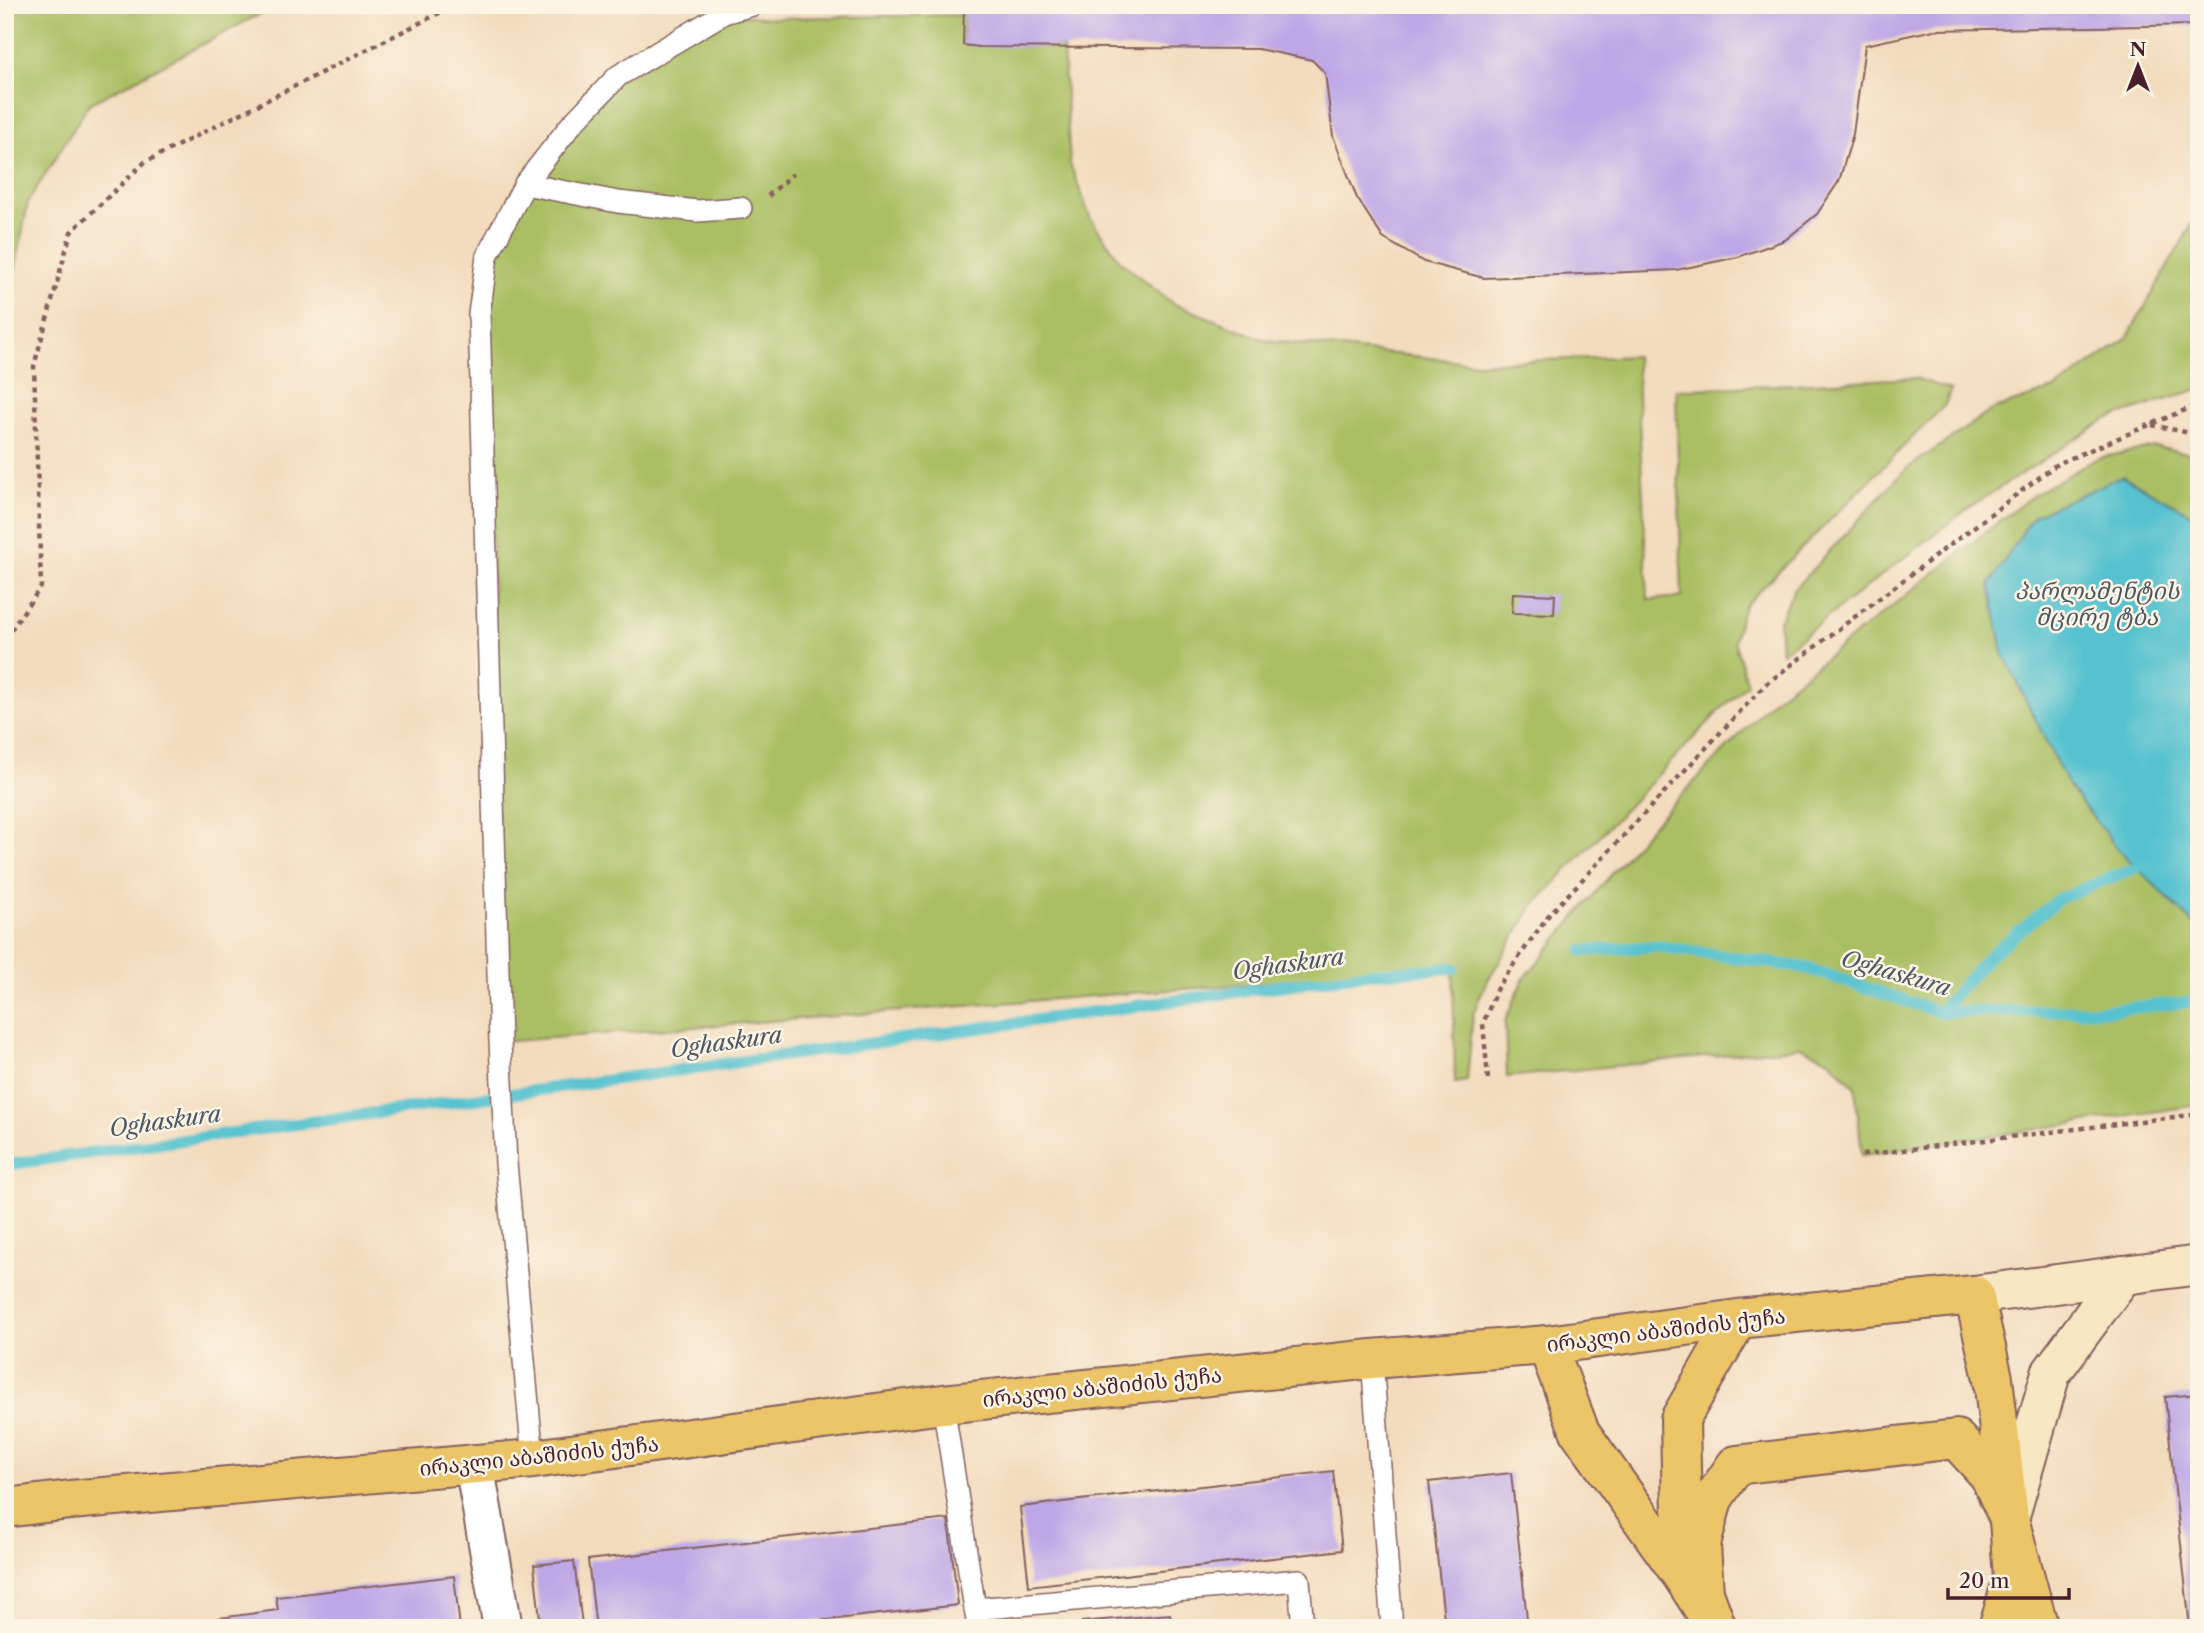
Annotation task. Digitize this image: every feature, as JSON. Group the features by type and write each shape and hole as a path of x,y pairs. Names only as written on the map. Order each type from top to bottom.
{"main road":[{"name":"ირაკლი აბაშიძის ქუჩა","path":"5,1508 533,1459 943,1404 1372,1359 1547,1345 1738,1319 1974,1295 2199,1265"},
{"path":"2009,1519 2051,1373 2123,1275"},
{"path":"1974,1295 1993,1378 2009,1519 2013,1579 1998,1628"},
{"path":"1683,1577 1680,1419 1738,1319"},
{"path":"1547,1345 1580,1432 1716,1628"},
{"path":"1716,1628 1704,1593 1701,1545 1713,1499 1735,1465 1956,1439 1989,1475 2009,1519 2039,1628"}],"street":[{"path":"474,1464 503,1628"}],"lane":[{"path":"533,1459 506,1163 500,1042 479,314 487,256 525,184 571,125 618,76 724,13 753,5"},
{"path":"525,184 632,204 697,211 741,208"},
{"path":"1372,1359 1392,1628"},
{"path":"943,1404 976,1618 1299,1580 1303,1628"}],"path":[{"path":"5,638 41,587 34,366 71,232 145,162 455,5"},
{"path":"1488,1079 1483,1024 1497,988 1504,978 1548,916 1766,684 2057,464 2199,404"},
{"path":"2151,424 2199,435"},
{"path":"1862,1155 2199,1114"}],"green space":[{"path":"5,5 277,5 89,104 28,202 5,326"},
{"path":"724,13 773,18 964,15 963,45 1063,47 1070,164 1091,219 1121,262 1172,303 1265,340 1478,363 1636,356 1648,600 1682,597 1676,390 1915,378 1951,390 1945,405 1744,606 1734,640 1747,684 1532,907 1485,985 1473,1014 1467,1081 1455,1083 1453,968 500,1042 487,256 525,183 618,76"},
{"path":"2199,197 2199,389 2107,419 1970,507 1781,653 1779,621 1794,589 1905,470 1992,410 2057,388 2127,338 2196,217"},
{"path":"2154,447 2199,455 2199,1105 1862,1155 1855,1087 1830,1060 1802,1047 1507,1077 1505,1021 1523,980 1648,830 1774,699 2033,495 2098,458"}],"water":[{"name":"პარლამენტის მცირე ტბა","path":"2122,476 2199,518 2199,925 2194,924 2118,849 2067,784 2003,653 1990,584 2033,516"}],"building":[{"path":"964,5 2199,5 2199,25 1934,30 1865,45 1853,134 1839,181 1817,214 1785,240 1738,257 1676,270 1484,278 1424,262 1383,238 1357,198 1333,136 1325,73 1312,60 1258,49 963,45"},
{"path":"1513,593 1555,595 1554,614 1512,613"},
{"path":"2199,1394 2199,1628 2190,1628 2165,1397"},
{"path":"1333,1471 1342,1550 1029,1586 1020,1507"},
{"path":"1511,1473 1528,1628 1445,1628 1429,1482"},
{"path":"948,1519 958,1605 757,1628 596,1628 588,1560"},
{"path":"574,1561 582,1625 541,1628 534,1565"},
{"path":"454,1576 460,1628 145,1628 278,1610 276,1597"},
{"path":"1170,1614 1172,1628 1083,1628 1082,1622"}],"waterway":[{"path":"1939,1012 1989,956 2060,898 2137,867"},
{"name":"Oghaskura","path":"1583,951 1657,946 1806,968 1939,1012 2109,1010 2199,1001"},
{"name":"Oghaskura","path":"5,1165 1371,973 1454,968"}]}
